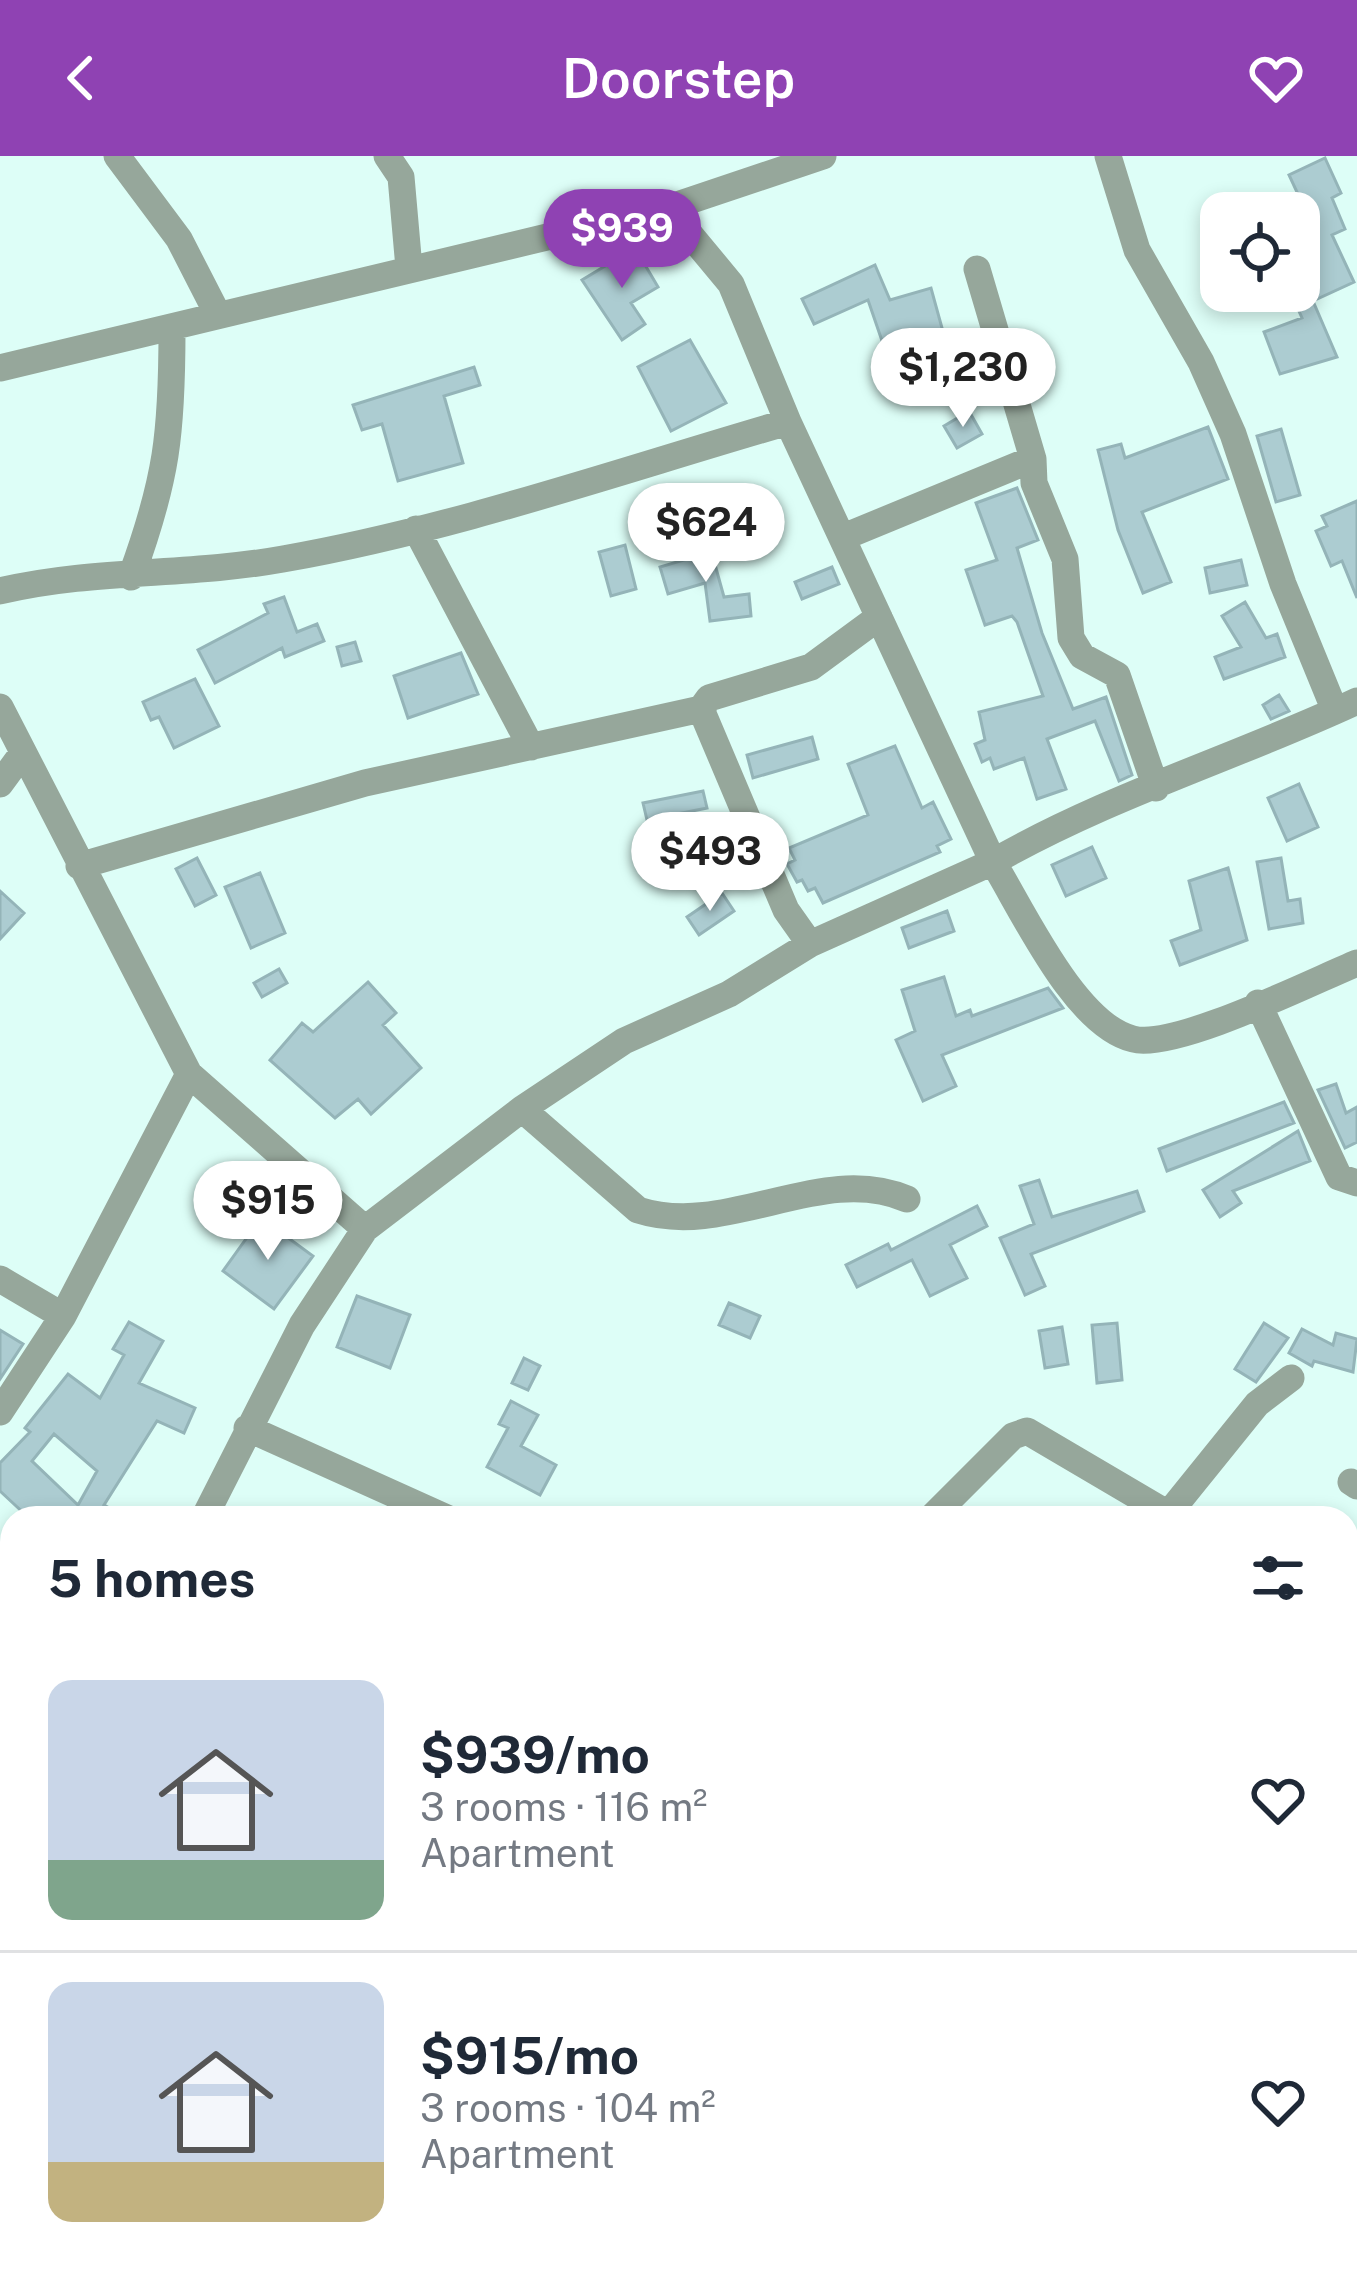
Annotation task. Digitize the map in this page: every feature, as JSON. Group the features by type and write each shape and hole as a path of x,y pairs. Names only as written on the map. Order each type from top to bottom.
{"street":[{"path":"118,156 179,239 218,315"},
{"path":"387,156 401,176 409,268"},
{"path":"0,368 668,208 823,156"},
{"path":"210,1506 302,1324 365,1229 521,1109 624,1041 729,994 810,944 993,862 1070,818 1156,788 1346,706 1283,584 1233,434 1201,362 1137,250 1108,156"},
{"path":"668,208 730,284 788,422 846,536 993,862 1068,986 1095,1015 1131,1039 1166,1040 1357,963"},
{"path":"977,269 1033,459 1034,483 1065,560 1071,638 1082,656 1117,675 1156,788"},
{"path":"131,577 160,498 170,449 172,330"},
{"path":"0,591 42,580 131,577 282,559 416,529 788,422"},
{"path":"846,536 1033,459"},
{"path":"416,529 531,746"},
{"path":"79,866 364,783 701,709 709,698 811,667 879,617"},
{"path":"0,706 189,1074 365,1229"},
{"path":"701,709 786,910 810,944"},
{"path":"0,784 22,754"},
{"path":"1258,1003 1339,1177 1357,1183"},
{"path":"0,1412 63,1316 189,1074"},
{"path":"521,1109 638,1210 662,1217 800,1200 851,1186 883,1189 908,1199"},
{"path":"0,1279 63,1316"},
{"path":"1174,1506 1257,1404 1291,1378"},
{"path":"247,1428 420,1506"},
{"path":"943,1506 1013,1436 1027,1431 1150,1506"}],"building":[{"path":"1325,158 1341,193 1332,198 1345,229 1332,235 1354,282 1320,298 1320,192 1297,192 1289,175"},
{"path":"635,248 658,287 631,303 645,324 622,340 582,280"},
{"path":"875,265 890,300 931,288 950,357 923,365 920,356 891,367 868,300 814,324 802,299"},
{"path":"1299,312 1318,312 1337,357 1280,374 1264,332 1302,318"},
{"path":"690,340 726,403 671,431 638,367"},
{"path":"474,367 480,385 444,396 463,463 398,481 382,424 362,430 353,405"},
{"path":"969,411 982,434 957,448 944,426"},
{"path":"1208,427 1228,479 1142,512 1171,582 1143,593 1118,530 1098,450 1121,444 1125,458"},
{"path":"1281,429 1300,495 1276,502 1257,436"},
{"path":"1017,488 1038,540 1017,548 1042,633 1073,709 1106,697 1132,775 1119,781 1095,721 1047,739 1066,789 1037,799 1024,758 994,769 990,758 982,762 975,744 985,740 979,712 1043,696 1017,622 1012,616 985,625 966,570 997,560 976,503"},
{"path":"1357,501 1357,598 1342,561 1331,566 1316,531 1327,526 1322,516"},
{"path":"709,543 724,597 749,594 751,616 710,621 705,583 668,594 660,567 701,555 700,545"},
{"path":"625,545 636,589 611,596 599,552"},
{"path":"1241,560 1247,585 1210,593 1205,568"},
{"path":"832,567 839,584 802,599 795,582"},
{"path":"284,597 297,632 317,624 324,641 285,657 282,648 215,683 198,650 268,613 264,604"},
{"path":"1245,602 1266,638 1277,634 1285,657 1224,679 1215,657 1241,647 1222,616"},
{"path":"355,642 361,661 342,666 337,647"},
{"path":"461,653 478,694 408,718 394,676"},
{"path":"195,679 219,726 174,748 159,717 151,720 143,702"},
{"path":"1279,695 1289,711 1271,719 1263,705"},
{"path":"812,737 818,759 753,778 747,755"},
{"path":"895,746 922,808 933,802 951,839 937,846 940,852 823,903 815,888 808,891 802,880 797,882 787,864 795,860 789,848 868,815 848,764"},
{"path":"1299,784 1318,827 1287,841 1268,798"},
{"path":"703,791 707,808 647,820 643,803"},
{"path":"1092,847 1106,878 1066,896 1052,865"},
{"path":"197,858 216,895 195,906 176,869"},
{"path":"1281,858 1288,901 1300,899 1303,923 1269,929 1257,862"},
{"path":"1228,868 1247,940 1180,965 1171,941 1201,930 1189,881"},
{"path":"260,873 285,933 251,948 225,887"},
{"path":"0,891 24,913 0,939"},
{"path":"722,893 734,911 699,935 687,917"},
{"path":"947,911 954,931 909,948 902,928"},
{"path":"279,969 287,983 262,997 254,983"},
{"path":"944,977 956,1016 970,1010 972,1016 1048,988 1063,1008 942,1055 956,1086 923,1101 896,1040 915,1031 902,990"},
{"path":"368,982 396,1013 383,1025 421,1068 371,1114 358,1099 335,1118 270,1060 302,1023 313,1032"},
{"path":"1336,1084 1346,1113 1357,1107 1357,1142 1345,1148 1318,1090"},
{"path":"1284,1102 1294,1123 1167,1171 1159,1149"},
{"path":"1298,1131 1310,1161 1233,1191 1241,1203 1220,1217 1203,1190"},
{"path":"1039,1180 1052,1217 1137,1191 1144,1211 1031,1254 1045,1286 1025,1295 1000,1238 1034,1224 1020,1186"},
{"path":"977,1206 987,1226 950,1245 967,1278 930,1296 912,1260 857,1287 846,1265 888,1244 891,1250"},
{"path":"261,1218 313,1256 274,1309 223,1271"},
{"path":"357,1296 410,1315 390,1368 337,1347"},
{"path":"729,1303 760,1316 750,1338 719,1325"},
{"path":"129,1322 163,1341 139,1383 195,1408 184,1433 157,1421 106,1506 16,1506 0,1491 0,1463 30,1432 25,1428 68,1374 100,1398 124,1355 113,1349","holes":["54,1434 97,1471 78,1505 32,1461"]},
{"path":"1117,1323 1122,1380 1097,1383 1092,1325"},
{"path":"1264,1323 1288,1338 1256,1382 1235,1369"},
{"path":"1062,1327 1068,1364 1045,1368 1039,1331"},
{"path":"1302,1329 1333,1345 1336,1333 1357,1339 1353,1372 1314,1361 1312,1366 1289,1353"},
{"path":"0,1330 23,1344 0,1379"},
{"path":"524,1358 540,1366 528,1390 512,1383"},
{"path":"511,1401 538,1415 521,1446 556,1465 540,1495 487,1467 508,1428 499,1424"}]}
